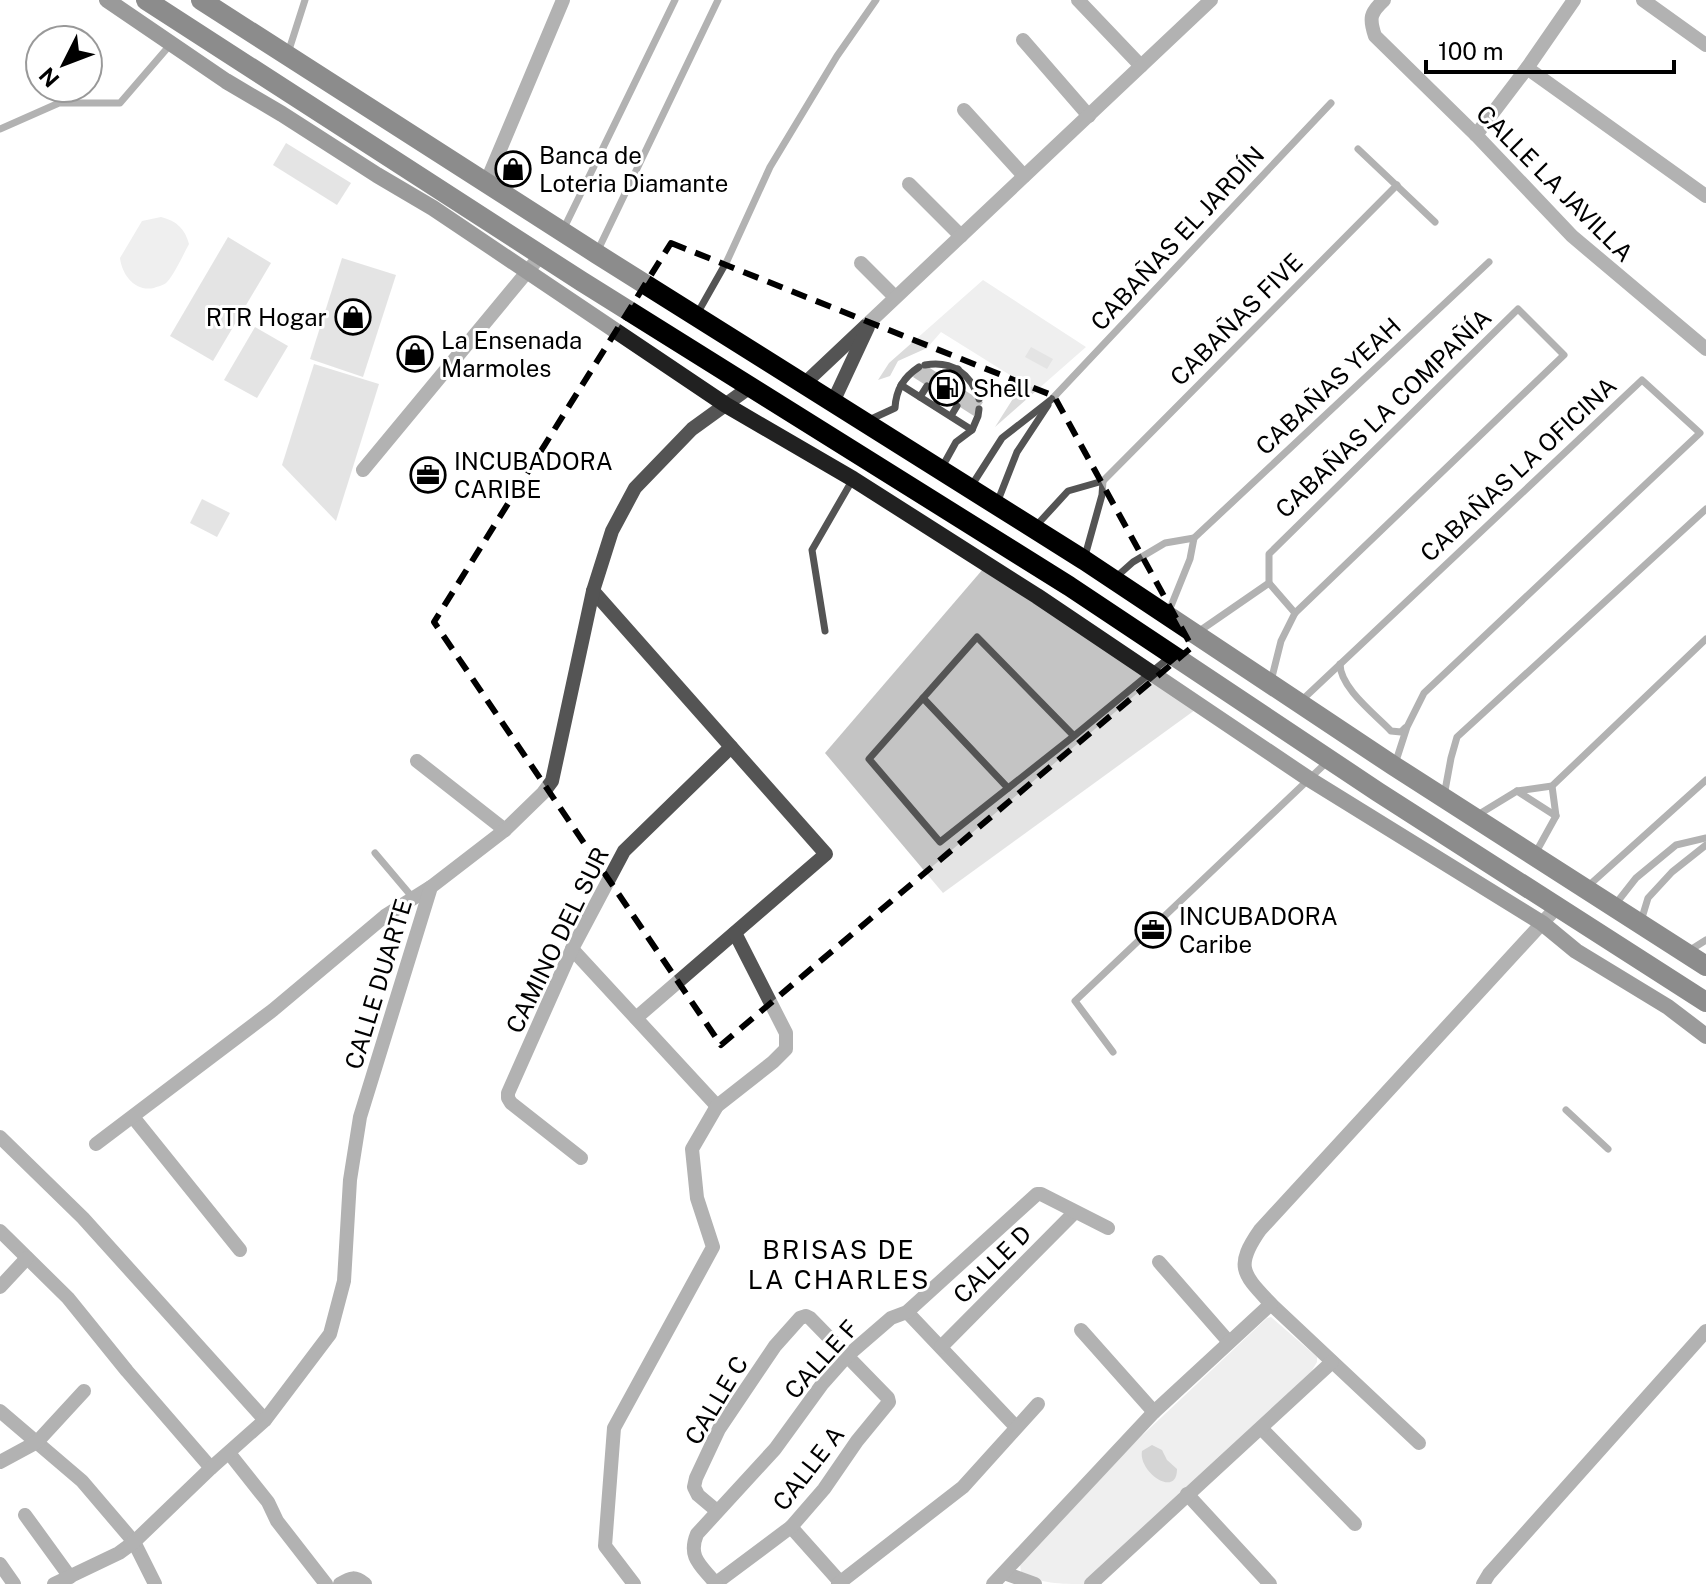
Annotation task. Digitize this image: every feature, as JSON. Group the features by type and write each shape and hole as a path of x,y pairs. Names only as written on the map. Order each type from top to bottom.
{"main road":[{"path":"146,0 541,255 1069,586 1330,760 1706,1002"},
{"path":"201,0 562,232 1114,579 1394,766 1706,966"}],"street":[{"path":"107,0 226,81 433,208 726,405 853,479 1024,587 1309,779 1542,923 1576,951 1668,1007 1706,1036"},
{"path":"486,183 563,0"},
{"path":"1078,0 1141,66"},
{"path":"804,384 1141,66 1194,6 1211,0"},
{"name":"CALLE LA JAVILLA","path":"1384,0 1373,10 1371,23 1375,36 1476,135 1572,236 1706,349"},
{"path":"1476,135 1574,0"},
{"path":"1643,0 1706,45"},
{"path":"1023,40 1089,116"},
{"path":"1527,68 1706,196"},
{"path":"964,110 1024,176"},
{"path":"909,184 961,236"},
{"path":"363,470 541,255"},
{"path":"861,263 895,297"},
{"path":"833,402 872,319"},
{"name":"CALLE DUARTE","path":"54,1584 119,1553 134,1542 265,1420 330,1334 344,1281 350,1180 360,1117 431,887 505,830 552,781 593,591 612,531 635,488 692,429 750,387"},
{"path":"593,591 826,854 636,1018"},
{"name":"CAMINO DEL SUR","path":"581,1158 511,1103 508,1093 572,949 624,851 731,747"},
{"path":"417,761 505,830"},
{"path":"96,1144 273,1010 385,916 431,887"},
{"path":"1419,1443 1271,1304 1248,1279 1243,1262 1249,1245 1260,1230 1557,907"},
{"path":"634,1584 605,1546 614,1428 713,1247 697,1198 692,1149 717,1106 786,1049 786,1033 735,933"},
{"path":"572,949 717,1106"},
{"path":"133,1117 240,1250"},
{"path":"0,1137 83,1218 265,1420"},
{"name":"CALLE F","path":"716,1584 693,1555 697,1534 775,1449 823,1383 847,1356 891,1318 907,1312 1039,1194 1075,1212"},
{"path":"1075,1212 1108,1228"},
{"name":"CALLE D","path":"941,1347 1075,1212"},
{"path":"0,1231 68,1298 211,1468"},
{"path":"0,1287 27,1258"},
{"path":"1159,1262 1229,1342"},
{"path":"993,1584 1154,1412 1271,1304"},
{"path":"907,1312 1016,1427"},
{"name":"CALLE C","path":"717,1511 698,1495 694,1487 696,1478 719,1429 767,1358 800,1318 806,1316 847,1356"},
{"path":"1081,1330 1154,1412"},
{"path":"1483,1584 1706,1331"},
{"name":"CALLE A","path":"716,1584 791,1527 888,1405 889,1401 847,1356"},
{"path":"1091,1584 1332,1362"},
{"path":"0,1462 37,1442 84,1391"},
{"path":"791,1527 839,1583 963,1487 1038,1404"},
{"path":"0,1411 82,1481 134,1542 155,1584"},
{"path":"1262,1429 1355,1524"},
{"path":"229,1453 326,1584"},
{"path":"1187,1494 1270,1584"},
{"path":"25,1515 70,1577"},
{"path":"0,1564 14,1584"},
{"path":"1004,1573 1035,1584"},
{"path":"340,1584 353,1577 365,1584"}],"lane":[{"path":"287,55 305,0"},
{"path":"562,232 675,0"},
{"path":"597,254 718,0"},
{"path":"696,316 727,261 770,167 837,56 876,0"},
{"path":"0,129 59,103 120,103 171,44"},
{"name":"CABAÑAS EL JARDÍN","path":"969,489 1002,438 1052,399 1331,103"},
{"path":"1358,149 1435,222"},
{"name":"CABAÑAS FIVE","path":"1034,529 1068,491 1103,481 1397,185"},
{"name":"CABAÑAS YEAH","path":"1114,579 1133,562 1165,543 1194,538 1489,262"},
{"name":"CABAÑAS LA COMPAÑÍA","path":"1269,583 1269,554 1518,309 1564,355 1295,613 1281,641 1270,683"},
{"path":"864,423 895,408 901,385 909,374 922,366 937,368 948,364 958,369 972,383 979,399"},
{"path":"951,381 958,369"},
{"name":"CABAÑAS LA OFICINA","path":"1299,702 1642,380 1700,433 1424,693 1407,727 1394,766"},
{"path":"966,391 972,383"},
{"path":"901,385 972,430"},
{"path":"920,397 927,386"},
{"path":"935,406 942,395"},
{"name":"CABAÑAS EL JARDÍN","path":"996,506 1017,452 1052,399"},
{"path":"951,416 957,406"},
{"path":"940,471 956,442 972,430 979,409"},
{"path":"825,631 812,550 853,479"},
{"path":"1084,560 1103,481"},
{"path":"1444,798 1457,737 1706,509"},
{"path":"1168,614 1190,559 1194,538"},
{"path":"1196,634 1269,583 1295,613"},
{"path":"1074,736 977,637 869,759 940,842 1074,736 1173,655"},
{"path":"1474,817 1517,791 1552,786 1706,639"},
{"path":"1340,664 1347,685 1391,731 1401,732 1407,727"},
{"path":"923,698 1008,788"},
{"path":"1113,1052 1075,1001 1330,760"},
{"path":"1585,889 1706,780"},
{"path":"1534,855 1556,816 1552,786"},
{"path":"1517,791 1556,816"},
{"path":"1613,907 1636,878 1676,845 1706,838"},
{"path":"1640,923 1648,898 1672,872 1706,845"},
{"path":"375,853 413,898"},
{"path":"1686,953 1706,940"},
{"path":"1566,1110 1608,1149"}],"highlighted area":[{"path":"671,243 1054,396 1192,647 721,1045 434,622"}],"shaded area":[{"path":"161,217 180,226 189,244 166,283 147,289 131,281 123,270 120,258 142,221"},
{"path":"983,280 1086,347 995,427 1023,383 941,332 927,348 898,361 890,376 878,380 889,363"},
{"path":"1271,1317 1317,1357 1311,1372 1084,1584 1043,1581 1021,1572 1020,1564 1131,1446"},
{"path":"1152,1445 1162,1450 1177,1469 1171,1482 1158,1479 1146,1467 1142,1451"}],"building":[{"path":"286,143 351,183 337,205 273,165"},
{"path":"228,237 271,263 213,361 170,336"},
{"name":"RTR Hogar","path":"342,258 396,275 363,377 310,359"},
{"path":"255,327 288,346 257,398 224,380"},
{"path":"1031,347 1053,359 1047,369 1025,357"},
{"name":"Shell","path":"922,363 983,402 974,416 913,377"},
{"path":"314,364 379,384 336,521 282,465"},
{"path":"202,499 230,513 217,537 190,523"},
{"path":"983,569 1195,710 943,893 825,753"}],"place":[{"name":"Banca de Loteria Diamante","path":"513,169"},
{"name":"RTR Hogar","path":"353,317"},
{"name":"La Ensenada Marmoles","path":"415,354"},
{"name":"Shell","path":"947,388"},
{"name":"INCUBADORA CARIBE","path":"428,475"},
{"name":"INCUBADORA Caribe","path":"1153,930"}],"district":[{"name":"BRISAS DE LA CHARLES","path":"839,1264"}]}
